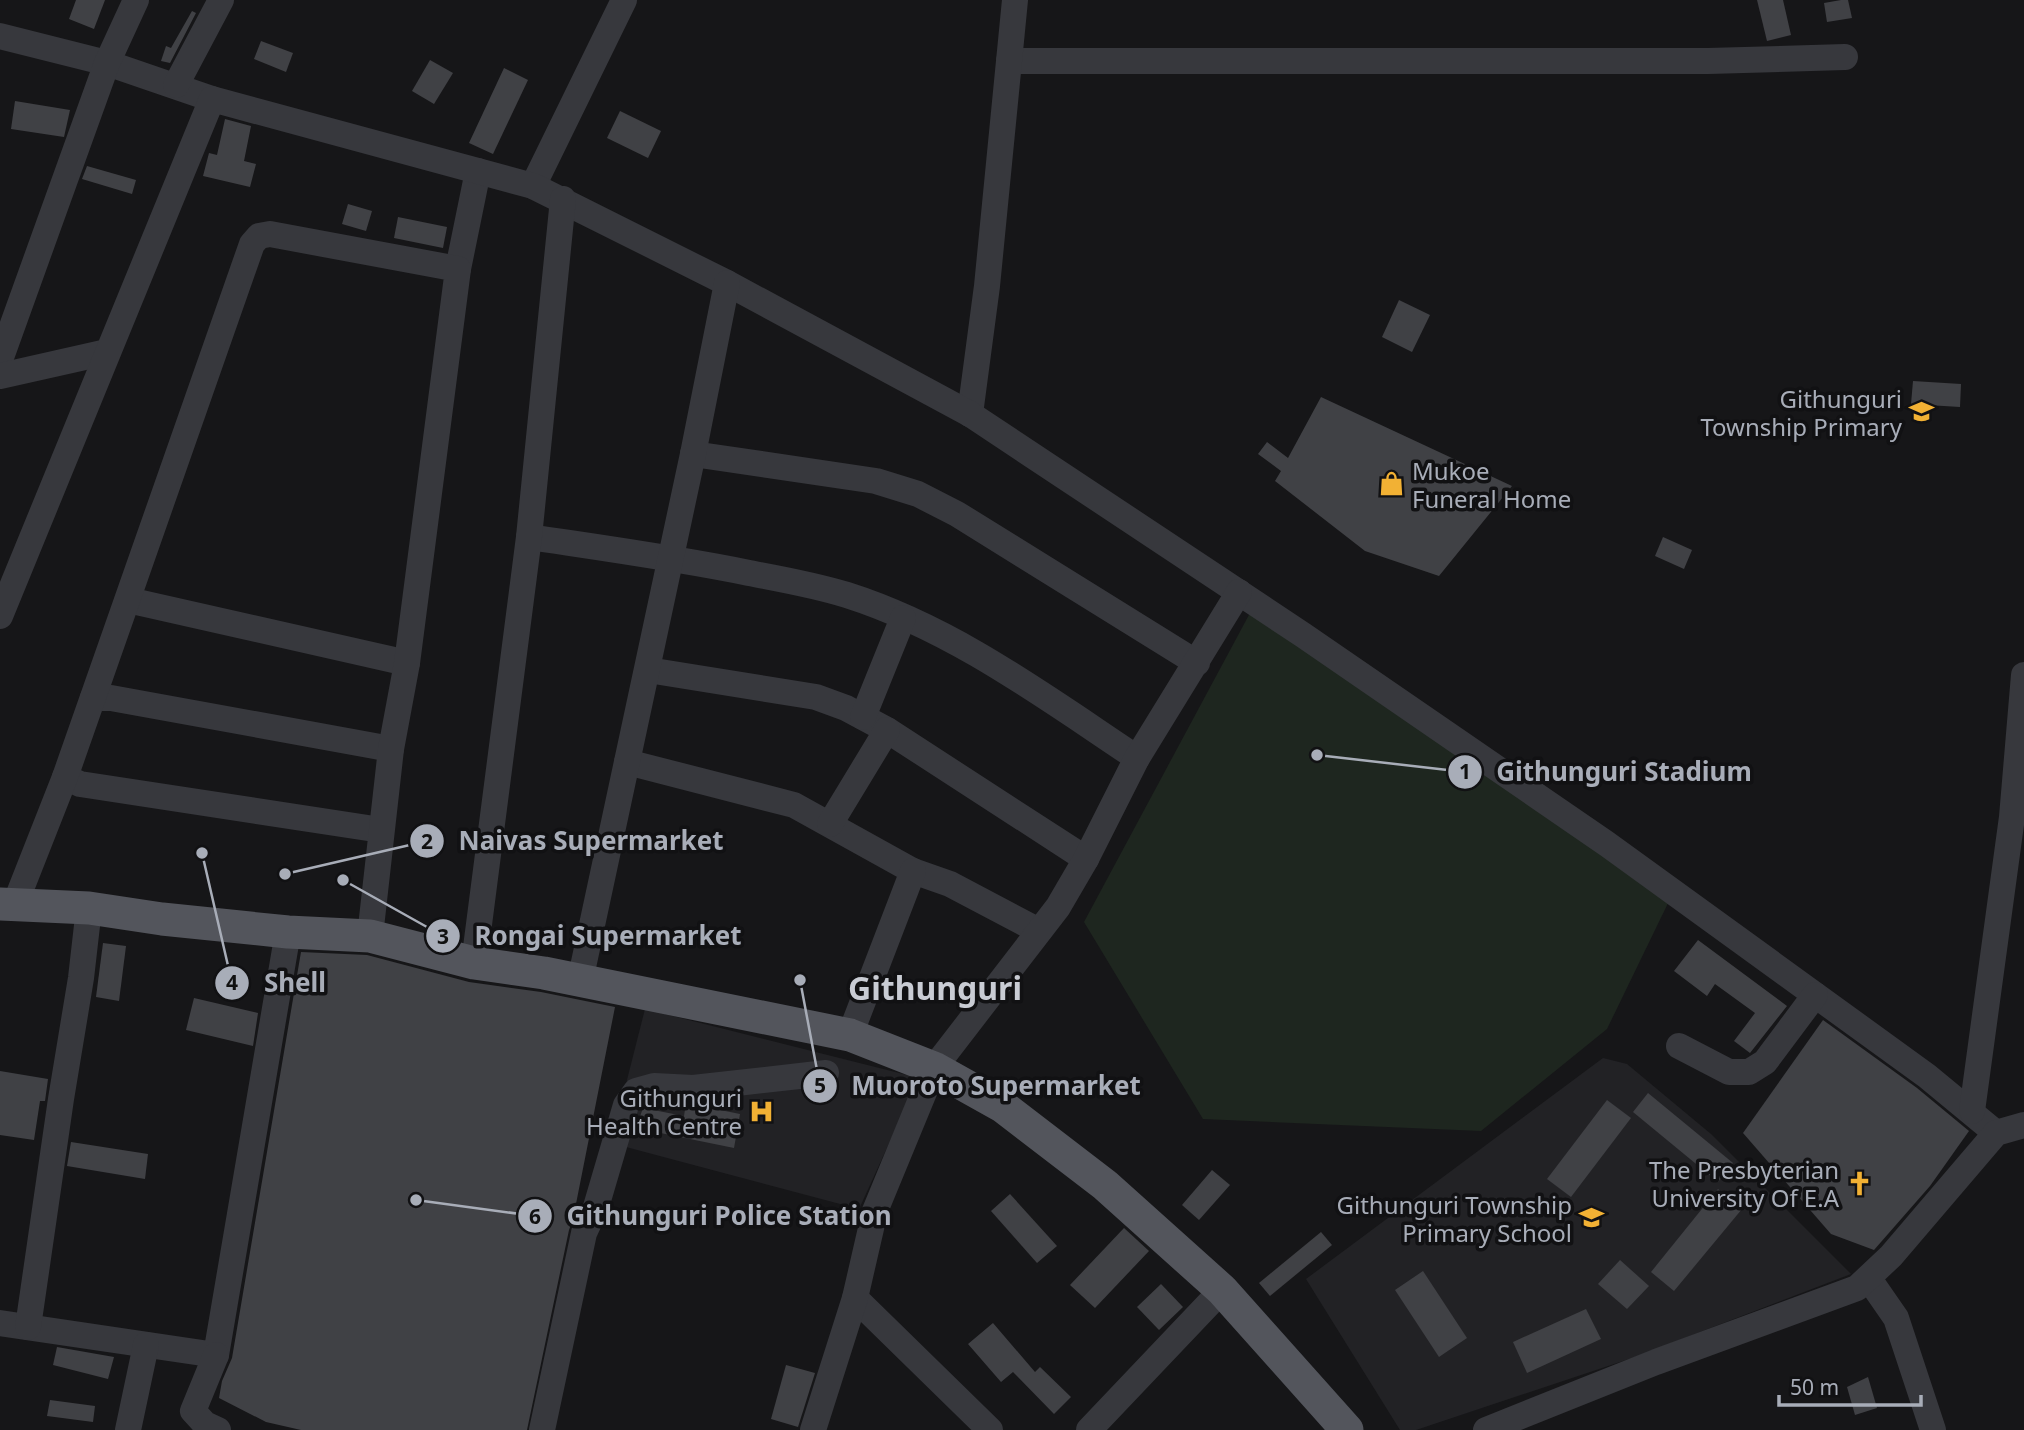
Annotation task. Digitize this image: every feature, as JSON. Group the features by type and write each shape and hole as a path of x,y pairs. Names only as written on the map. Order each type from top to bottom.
{"main road":[{"path":"8,904 89,908 162,919 288,932 370,936 474,963 580,981 849,1035 934,1068 1002,1106 1105,1185 1222,1290 1341,1427"}],"street":[{"path":"0,360 107,63 136,0"},
{"path":"176,85 221,0"},
{"path":"533,186 624,0"},
{"path":"970,414 987,286 1014,0"},
{"path":"0,36 107,63 212,99 533,186 727,283 970,414 1238,592 1607,844 1927,1076 1996,1133"},
{"path":"1009,61 1708,61 1845,57"},
{"path":"0,616 212,99"},
{"path":"370,936 391,749 407,663 458,269 478,170"},
{"path":"474,963 529,537 563,200"},
{"path":"8,904 65,777 252,244 259,236 270,234 458,269"},
{"path":"580,981 648,670 727,283"},
{"path":"0,376 107,352"},
{"path":"693,454 876,481 918,494 957,514 1197,663"},
{"path":"529,537 671,558 794,581 848,595 982,656 1137,758"},
{"path":"813,1430 855,1297 875,1211 934,1068 1058,907 1086,859 1137,758 1238,592"},
{"path":"128,600 407,663"},
{"path":"863,717 903,618"},
{"path":"648,670 816,697 863,717 1086,859"},
{"path":"1972,1111 2012,817 2024,675"},
{"path":"93,698 111,698 391,749"},
{"path":"830,824 887,730"},
{"path":"627,762 794,805 913,871 950,884 1039,930"},
{"path":"65,777 80,784 381,830"},
{"path":"849,1035 913,871"},
{"path":"27,1327 81,978 89,908"},
{"path":"218,1430 205,1424 193,1411 216,1355 288,932"},
{"path":"1679,1046 1729,1072 1749,1072 1765,1062 1815,995"},
{"path":"542,1430 584,1233 596,1207 626,1105 636,1091 654,1086 693,1088 825,1073"},
{"path":"1486,1430 1656,1362 1857,1288 1869,1279 1996,1133 2024,1125"},
{"path":"1869,1279 1896,1318 1933,1430"},
{"path":"1089,1430 1222,1290"},
{"path":"855,1297 990,1430"},
{"path":"0,1323 216,1355"},
{"path":"128,1430 146,1345"}],"shaded area":[{"path":"1250,613 1671,897 1607,1029 1481,1131 1203,1119 1084,922"},
{"name":"Githunguri Health Centre","path":"645,1009 919,1078 859,1209 611,1143"},
{"name":"Githunguri Township Primary School","path":"1603,1058 1627,1064 1711,1134 1851,1274 1635,1357 1416,1430 1400,1430 1306,1279"}],"building":[{"path":"76,0 105,0 94,29 69,19"},
{"path":"1757,0 1783,0 1791,35 1767,41"},
{"path":"1848,0 1852,18 1827,22 1824,3"},
{"path":"192,11 196,13 170,63 161,61 166,46 171,48"},
{"path":"261,41 293,53 286,72 254,59"},
{"path":"430,60 453,73 434,104 412,91"},
{"path":"504,68 528,80 493,154 469,143"},
{"path":"15,101 70,110 64,137 11,129"},
{"path":"620,111 661,131 648,158 607,138"},
{"path":"225,119 251,126 244,161 256,164 250,187 203,176 209,153 217,155"},
{"path":"87,166 136,180 132,194 82,179"},
{"path":"348,204 372,211 366,231 342,224"},
{"path":"398,217 447,227 443,248 394,238"},
{"path":"1399,300 1430,315 1412,352 1382,337"},
{"path":"1913,381 1961,384 1960,407 1911,404"},
{"name":"Mukoe Funeral Home","path":"1321,397 1512,486 1439,576 1365,551 1275,481 1281,471 1258,454 1267,442 1288,458"},
{"path":"1663,537 1692,550 1684,569 1655,556"},
{"path":"1698,940 1787,1006 1750,1053 1734,1041 1755,1013 1715,984 1707,996 1674,971"},
{"path":"103,943 126,946 119,1001 96,997"},
{"path":"301,952 367,955 469,982 541,992 615,1007 527,1430 301,1430 266,1422 219,1398 222,1381 232,1358"},
{"path":"194,998 258,1013 253,1046 186,1030"},
{"name":"The Presbyterian University Of E.A","path":"1823,1020 1917,1088 1969,1131 1930,1186 1874,1250 1831,1234 1743,1133"},
{"path":"0,1071 48,1079 45,1101 40,1101 34,1140 0,1135"},
{"path":"1648,1093 1733,1163 1718,1182 1633,1112"},
{"path":"1607,1100 1631,1118 1571,1197 1547,1179"},
{"path":"686,1103 740,1114 734,1148 636,1128 643,1108 684,1116"},
{"path":"71,1142 148,1154 145,1179 67,1166"},
{"path":"1212,1170 1230,1185 1199,1220 1182,1205"},
{"path":"1718,1189 1742,1209 1674,1291 1651,1272"},
{"path":"1010,1194 1057,1246 1037,1263 991,1211"},
{"path":"1124,1228 1149,1251 1095,1308 1070,1285"},
{"path":"1321,1232 1332,1245 1270,1296 1259,1283"},
{"path":"1620,1260 1649,1286 1627,1309 1598,1284"},
{"path":"1423,1271 1467,1338 1439,1357 1395,1290"},
{"path":"1161,1284 1183,1307 1159,1330 1137,1307"},
{"path":"1586,1309 1601,1339 1527,1373 1513,1342"},
{"path":"993,1323 1035,1372 1040,1367 1071,1397 1054,1414 1013,1372 1001,1382 968,1344"},
{"path":"57,1347 114,1357 108,1379 53,1365"},
{"path":"786,1365 815,1373 798,1427 771,1419"},
{"path":"1868,1377 1877,1408 1855,1415 1847,1387"},
{"path":"50,1400 95,1406 93,1422 47,1416"}],"place":[{"name":"Githunguri Township Primary","path":"1922,412"},
{"name":"Mukoe Funeral Home","path":"1392,484"},
{"name":"Githunguri Stadium","path":"1317,755"},
{"name":"Shell","path":"202,853"},
{"name":"Naivas Supermarket","path":"285,874"},
{"name":"Rongai Supermarket","path":"343,880"},
{"name":"Muoroto Supermarket","path":"800,980"},
{"name":"Githunguri Health Centre","path":"762,1111"},
{"name":"The Presbyterian University Of E.A","path":"1859,1183"},
{"name":"Githunguri Police Station","path":"416,1200"},
{"name":"Githunguri Township Primary School","path":"1592,1218"}],"district":[{"name":"Githunguri","path":"935,987"}]}
